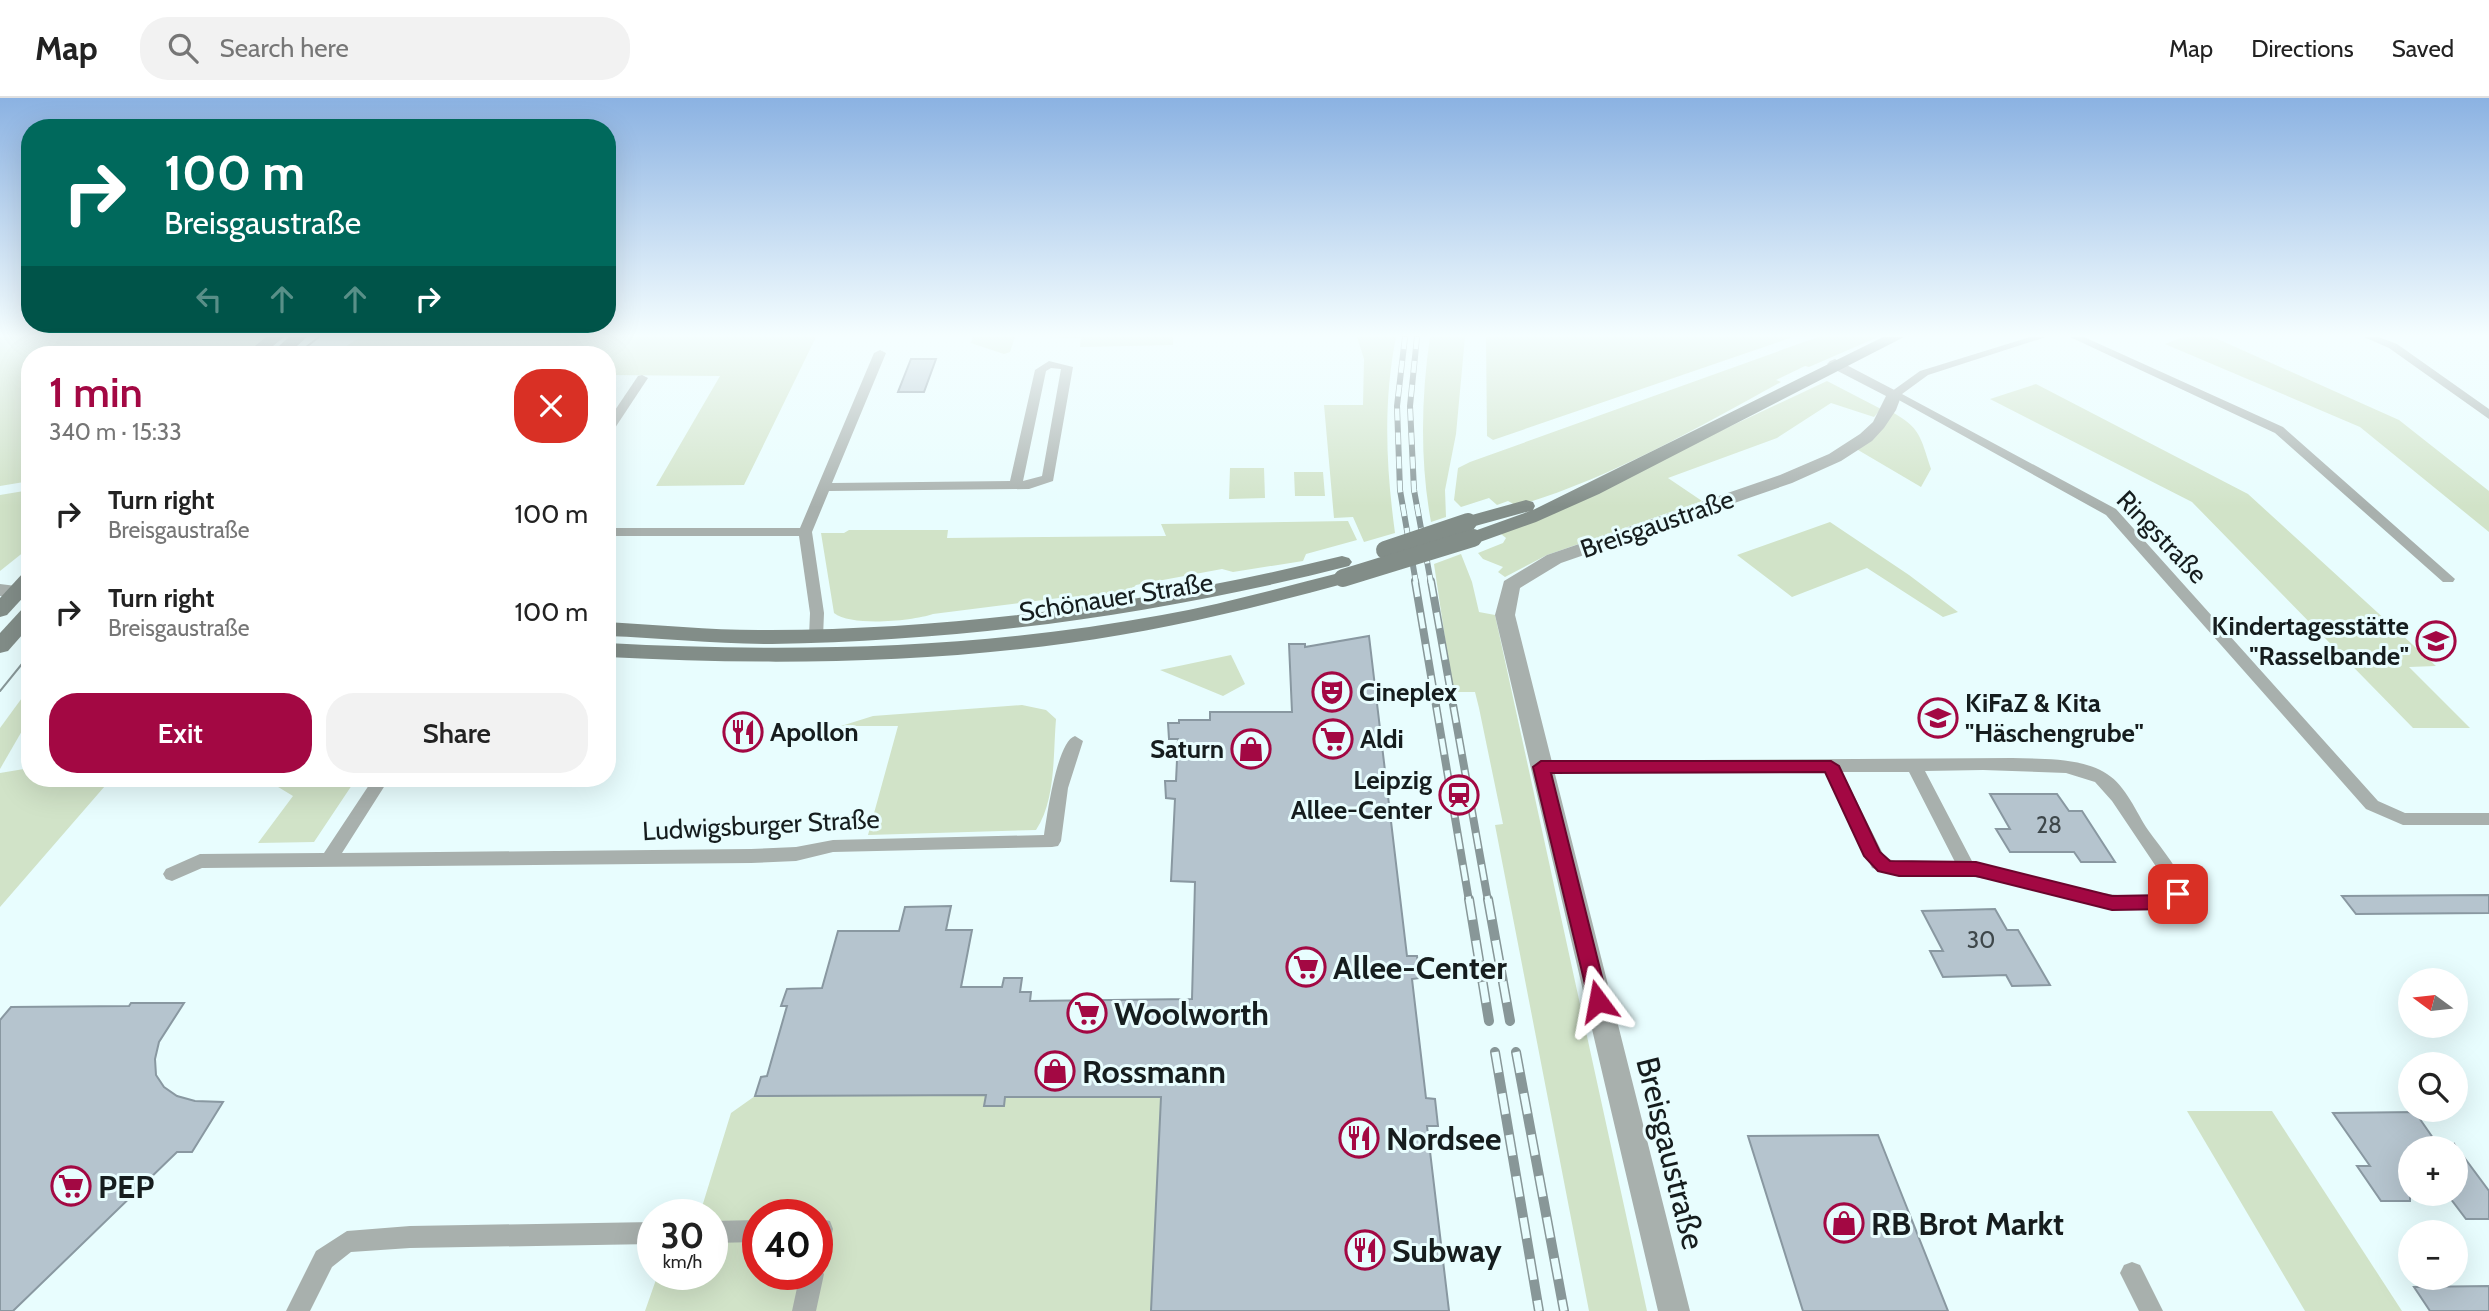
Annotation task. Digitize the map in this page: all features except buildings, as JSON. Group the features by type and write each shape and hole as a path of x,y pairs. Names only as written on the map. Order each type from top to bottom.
{"main road":[{"name":"Schönauer Straße","path":"616,650 802,658 947,650 1090,633 1219,610 1471,530 1547,510 1778,394"},
{"name":"Schönauer Straße","path":"616,630 722,636 816,637 947,629 1114,608 1343,570"},
{"path":"0,611 19,588"},
{"path":"0,611 21,612"},
{"path":"0,649 21,624"},
{"path":"0,649 21,640"}],"street":[{"path":"616,417 631,394"},
{"path":"802,658 816,637 817,613 805,532 863,394"},
{"path":"1016,485 1036,394"},
{"path":"824,487 1041,483 1048,478 1062,394"},
{"name":"Breisgaustraße","path":"1674,1311 1505,615 1511,584 1554,559 1730,500 1822,464 1857,445 1891,411 1894,394"},
{"name":"Ringstraße","path":"1894,394 2111,512 2372,805 2403,819 2489,820"},
{"path":"2199,394 2279,430 2448,579"},
{"path":"2459,394 2489,415"},
{"path":"616,532 805,532"},
{"path":"816,637 828,657"},
{"name":"Ludwigsburger Straße","path":"172,874 200,861 751,856 796,854 833,846 1052,841 1060,788 1075,741"},
{"path":"1541,767 2060,765 2093,773 2104,780 2170,876 2178,894 2177,898 2169,902 2112,903 2000,874 1967,869 1899,869 1878,863 1831,766"},
{"path":"1914,766 1967,869"},
{"path":"328,861 376,787"},
{"path":"298,1311 324,1259 347,1242 410,1237 637,1233"},
{"path":"2132,1273 2151,1311"},
{"path":"804,1311 809,1290"}],"green space":[{"path":"0,394 21,394 21,482 0,486"},
{"path":"710,394 788,394 744,485 656,486"},
{"path":"1363,394 1389,394 1387,435 1395,533 1364,542 1353,517 1334,518 1324,405 1363,405"},
{"path":"1425,394 1460,394 1456,434 1445,490 1446,517 1431,522 1425,476"},
{"path":"1487,394 1628,394 1493,440 1487,436"},
{"path":"1660,394 1760,394 1619,467 1552,495 1517,506 1508,501 1497,505 1489,498 1461,507 1454,500 1458,468"},
{"path":"1800,394 1851,394 1881,409 1874,417 1831,403 1777,438 1668,478 1702,501 1547,555 1505,577 1498,572 1503,567 1483,559 1478,553 1503,543 1506,538 1501,534"},
{"path":"2007,394 2055,394 2248,494 2436,666 2409,667 2470,728 2413,728 2192,502 1990,399"},
{"path":"2282,394 2340,394 2399,420 2489,491 2489,532 2360,427"},
{"path":"1890,411 1914,428 1921,441 1931,469 1921,487 1853,447"},
{"path":"1230,468 1264,468 1265,498 1229,499"},
{"path":"1294,472 1323,472 1325,496 1295,496"},
{"path":"21,492 21,554 0,571 0,495"},
{"path":"1348,521 1357,540 1306,554 1303,561 1233,572 1222,569 1136,585 1129,592 1059,598 882,621 854,620 834,613 821,533 844,533 849,530 948,530 947,538 1166,536 1161,524"},
{"path":"1830,522 1958,612 1943,617 1867,568 1792,597 1737,555"},
{"path":"1461,554 1472,582 1479,612 1495,615 1647,1311 1589,1311 1495,825 1503,824 1479,708 1475,692 1453,692 1434,564"},
{"path":"1231,655 1245,684 1223,696 1160,670"},
{"path":"21,699 21,733 0,769 0,728"},
{"path":"1022,705 1046,710 1056,719 1050,791 1036,830 868,835 898,726 841,726 873,716"},
{"path":"21,770 21,787 104,787 0,907 0,773"},
{"path":"278,787 351,787 314,842 258,843 293,796"},
{"path":"987,1089 984,1106 1004,1106 1006,1089 1016,1097 1161,1097 1151,1311 645,1311 652,1290 728,1290 728,1199 704,1199 731,1113 755,1096 778,1096 780,1090 783,1096 979,1095"},
{"path":"2187,1111 2272,1111 2402,1311 2305,1311"}],"tram line":[{"path":"0,691 21,665"}],"railway":[{"path":"1398,394 1400,490 1416,583"},
{"path":"1411,394 1414,490 1431,583"},
{"path":"1415,581 1469,901"},
{"path":"1431,581 1488,901"},
{"path":"1469,899 1489,1021"},
{"path":"1488,899 1510,1021"},
{"path":"1495,1052 1539,1311"},
{"path":"1516,1052 1564,1311"}],"place":[{"name":"Kindertagesstätte \"Rasselbande\"","path":"2436,641"},
{"name":"Cineplex","path":"1332,692"},
{"name":"KiFaZ & Kita \"Häschengrube\"","path":"1938,718"},
{"name":"Apollon","path":"743,732"},
{"name":"Aldi","path":"1333,739"},
{"name":"Saturn","path":"1251,749"},
{"name":"Leipzig Allee-Center","path":"1459,795"},
{"name":"Allee-Center","path":"1306,967"},
{"name":"Woolworth","path":"1087,1013"},
{"name":"Rossmann","path":"1055,1071"},
{"name":"Nordsee","path":"1359,1138"},
{"name":"PEP","path":"71,1186"},
{"name":"RB Brot Markt","path":"1844,1223"},
{"name":"Subway","path":"1365,1250"}],"route":[{"path":"1598,1001 1541,767 1831,766 1872,856 1885,866 1899,869 1976,869 2112,903 2162,903 2172,901 2178,894"}]}
